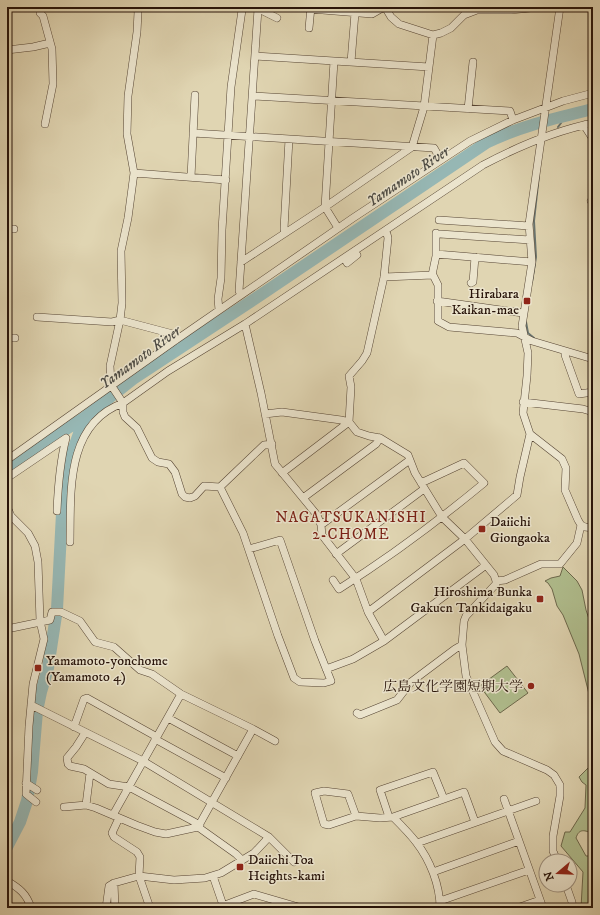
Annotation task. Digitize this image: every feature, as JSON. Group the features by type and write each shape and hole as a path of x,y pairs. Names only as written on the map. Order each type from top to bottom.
{"street":[{"path":"40,7 40,13 43,16 52,49 54,84 45,124"},
{"path":"136,7 138,12 138,32 128,96 127,134 134,172 128,218 121,251 122,303 120,320 110,366 111,385 123,403 123,412 125,417 137,428 152,458 158,462 169,464 175,472 182,494 185,497 190,498 195,496 204,486 220,487 264,445 272,444"},
{"path":"220,310 218,299 221,278 222,230 231,87 242,10 245,7"},
{"path":"309,28 311,8 372,14 384,7 391,17 399,24 433,35 451,28 464,15 476,10 512,10 540,7"},
{"path":"368,612 465,539 517,495 530,434 523,413 528,353 522,326 532,262 529,226 560,7"},
{"path":"241,295 239,291 253,96 257,8 277,18"},
{"path":"351,62 355,13"},
{"path":"241,262 325,207 412,147 424,107 433,35"},
{"path":"7,50 33,47 50,42"},
{"path":"255,56 429,67"},
{"path":"334,61 325,207 338,228"},
{"path":"468,109 473,62"},
{"path":"7,458 338,228 470,141 513,120 593,93"},
{"path":"191,177 195,95"},
{"path":"253,96 510,111 513,120"},
{"path":"70,542 73,468 78,448 89,429 106,412 116,405 123,403 168,371 245,324 355,253 445,189 483,165 541,136 593,123"},
{"path":"584,125 593,139"},
{"path":"193,133 434,148 441,160"},
{"path":"285,233 288,139"},
{"path":"134,172 226,180"},
{"path":"346,262 347,263 354,253 387,234 442,196 445,189"},
{"path":"593,200 591,201 593,203"},
{"path":"439,220 529,226"},
{"path":"530,240 438,233 432,275 438,285 438,321 449,327 517,334 532,341 593,359"},
{"path":"282,473 349,422 351,387 349,376 367,353 384,278 388,238 387,234"},
{"path":"436,254 532,262"},
{"path":"471,283 473,282 475,257"},
{"path":"384,278 432,275"},
{"path":"437,301 523,313"},
{"path":"37,318 112,322 120,320 173,334 176,340"},
{"path":"245,324 272,444 275,464 317,515 321,525 322,535 356,579 368,612 384,641"},
{"path":"7,338 15,338"},
{"path":"566,351 565,355 579,394 593,392"},
{"path":"523,402 583,409 593,412"},
{"path":"265,414 282,412 349,422 357,432 380,438 408,455 415,473 442,517 465,539 486,565 496,581"},
{"path":"530,434 562,459 566,468 565,490 578,520 581,525 593,528"},
{"path":"7,478 66,438 62,453 57,511"},
{"path":"303,498 376,444 380,438"},
{"path":"321,525 410,461"},
{"path":"333,580 339,589 356,579 442,517 484,483 464,463 423,486 336,554"},
{"path":"220,487 243,533 294,678 300,682 324,683 331,681 280,540 249,549"},
{"path":"7,507 11,516 28,533 35,546 38,562 40,621 44,639 33,684 26,783 26,794 36,802"},
{"path":"496,581 505,580 541,564 560,564 577,543 581,525"},
{"path":"326,669 353,659 384,641 486,565"},
{"path":"496,581 496,584 466,616 464,621 462,645 466,676 495,742 503,751 547,770 554,775 560,785 560,796 553,836 554,853"},
{"path":"7,629 50,620 52,612 61,612 80,621 95,642 114,647 140,670 152,674 181,694 275,741"},
{"path":"357,713 360,715 397,700 411,682 462,645"},
{"path":"150,908 139,876 140,857 137,852 114,837 112,833 116,816 129,786 181,694"},
{"path":"74,727 84,700 87,698 226,778"},
{"path":"31,705 143,762 212,803 269,838 294,862"},
{"path":"168,718 238,756"},
{"path":"64,807 86,805 156,832 166,834 199,826 253,729"},
{"path":"85,733 67,758 70,766 84,769 109,784 129,786 199,826 242,860"},
{"path":"444,799 433,772 380,790 391,817 417,843 433,872 440,905 529,870"},
{"path":"86,805 90,773"},
{"path":"26,783 37,790"},
{"path":"356,816 348,794 324,791 315,793 324,824 329,825 356,816 391,817 464,792 475,822"},
{"path":"504,798 543,908"},
{"path":"417,843 536,801"},
{"path":"106,908 109,886 114,883 139,876 174,880 213,876 221,873 254,853 269,838"},
{"path":"433,872 519,841"},
{"path":"213,876 221,907 254,894 302,908"},
{"path":"7,881 18,887 24,893 32,908"},
{"path":"114,883 115,908"},
{"path":"568,893 573,908"},
{"path":"516,908 540,900"}],"green space":[{"path":"563,567 577,581 582,590 586,610 592,628 593,698 589,694 579,654 563,615 557,606 552,589 545,581 560,576"},
{"path":"507,666 528,693 500,713 482,689 481,685"},
{"path":"588,768 593,787 593,834 581,831 576,838 586,856 589,856 593,852 593,908 581,908 583,872 578,866 578,853 567,853 561,846 565,832 570,832 585,808 586,785 579,777"}],"waterway":[{"name":"Yamamoto River","path":"7,467 85,417 133,379 486,143 525,127 593,109"},
{"path":"558,127 563,117"},
{"path":"532,282 536,257 534,221 539,175"},
{"path":"526,322 528,333 534,338"},
{"name":"Yamamoto River","path":"7,847 20,822 27,801 32,772 37,711 48,668 57,609 64,475 85,417"}],"place":[{"name":"Hirabara Kaikan-mae","path":"527,301"},
{"name":"Daiichi Giongaoka","path":"482,529"},
{"name":"Hiroshima Bunka Gakuen Tankidaigaku","path":"540,599"},
{"name":"Yamamoto-yonchome (Yamamoto 4)","path":"38,668"},
{"name":"広島文化学園短期大学","path":"531,686"},
{"name":"Daiichi Toa Heights-kami","path":"240,867"}],"district":[{"name":"NAGATSUKANISHI 2-CHOME","path":"351,526"}]}
